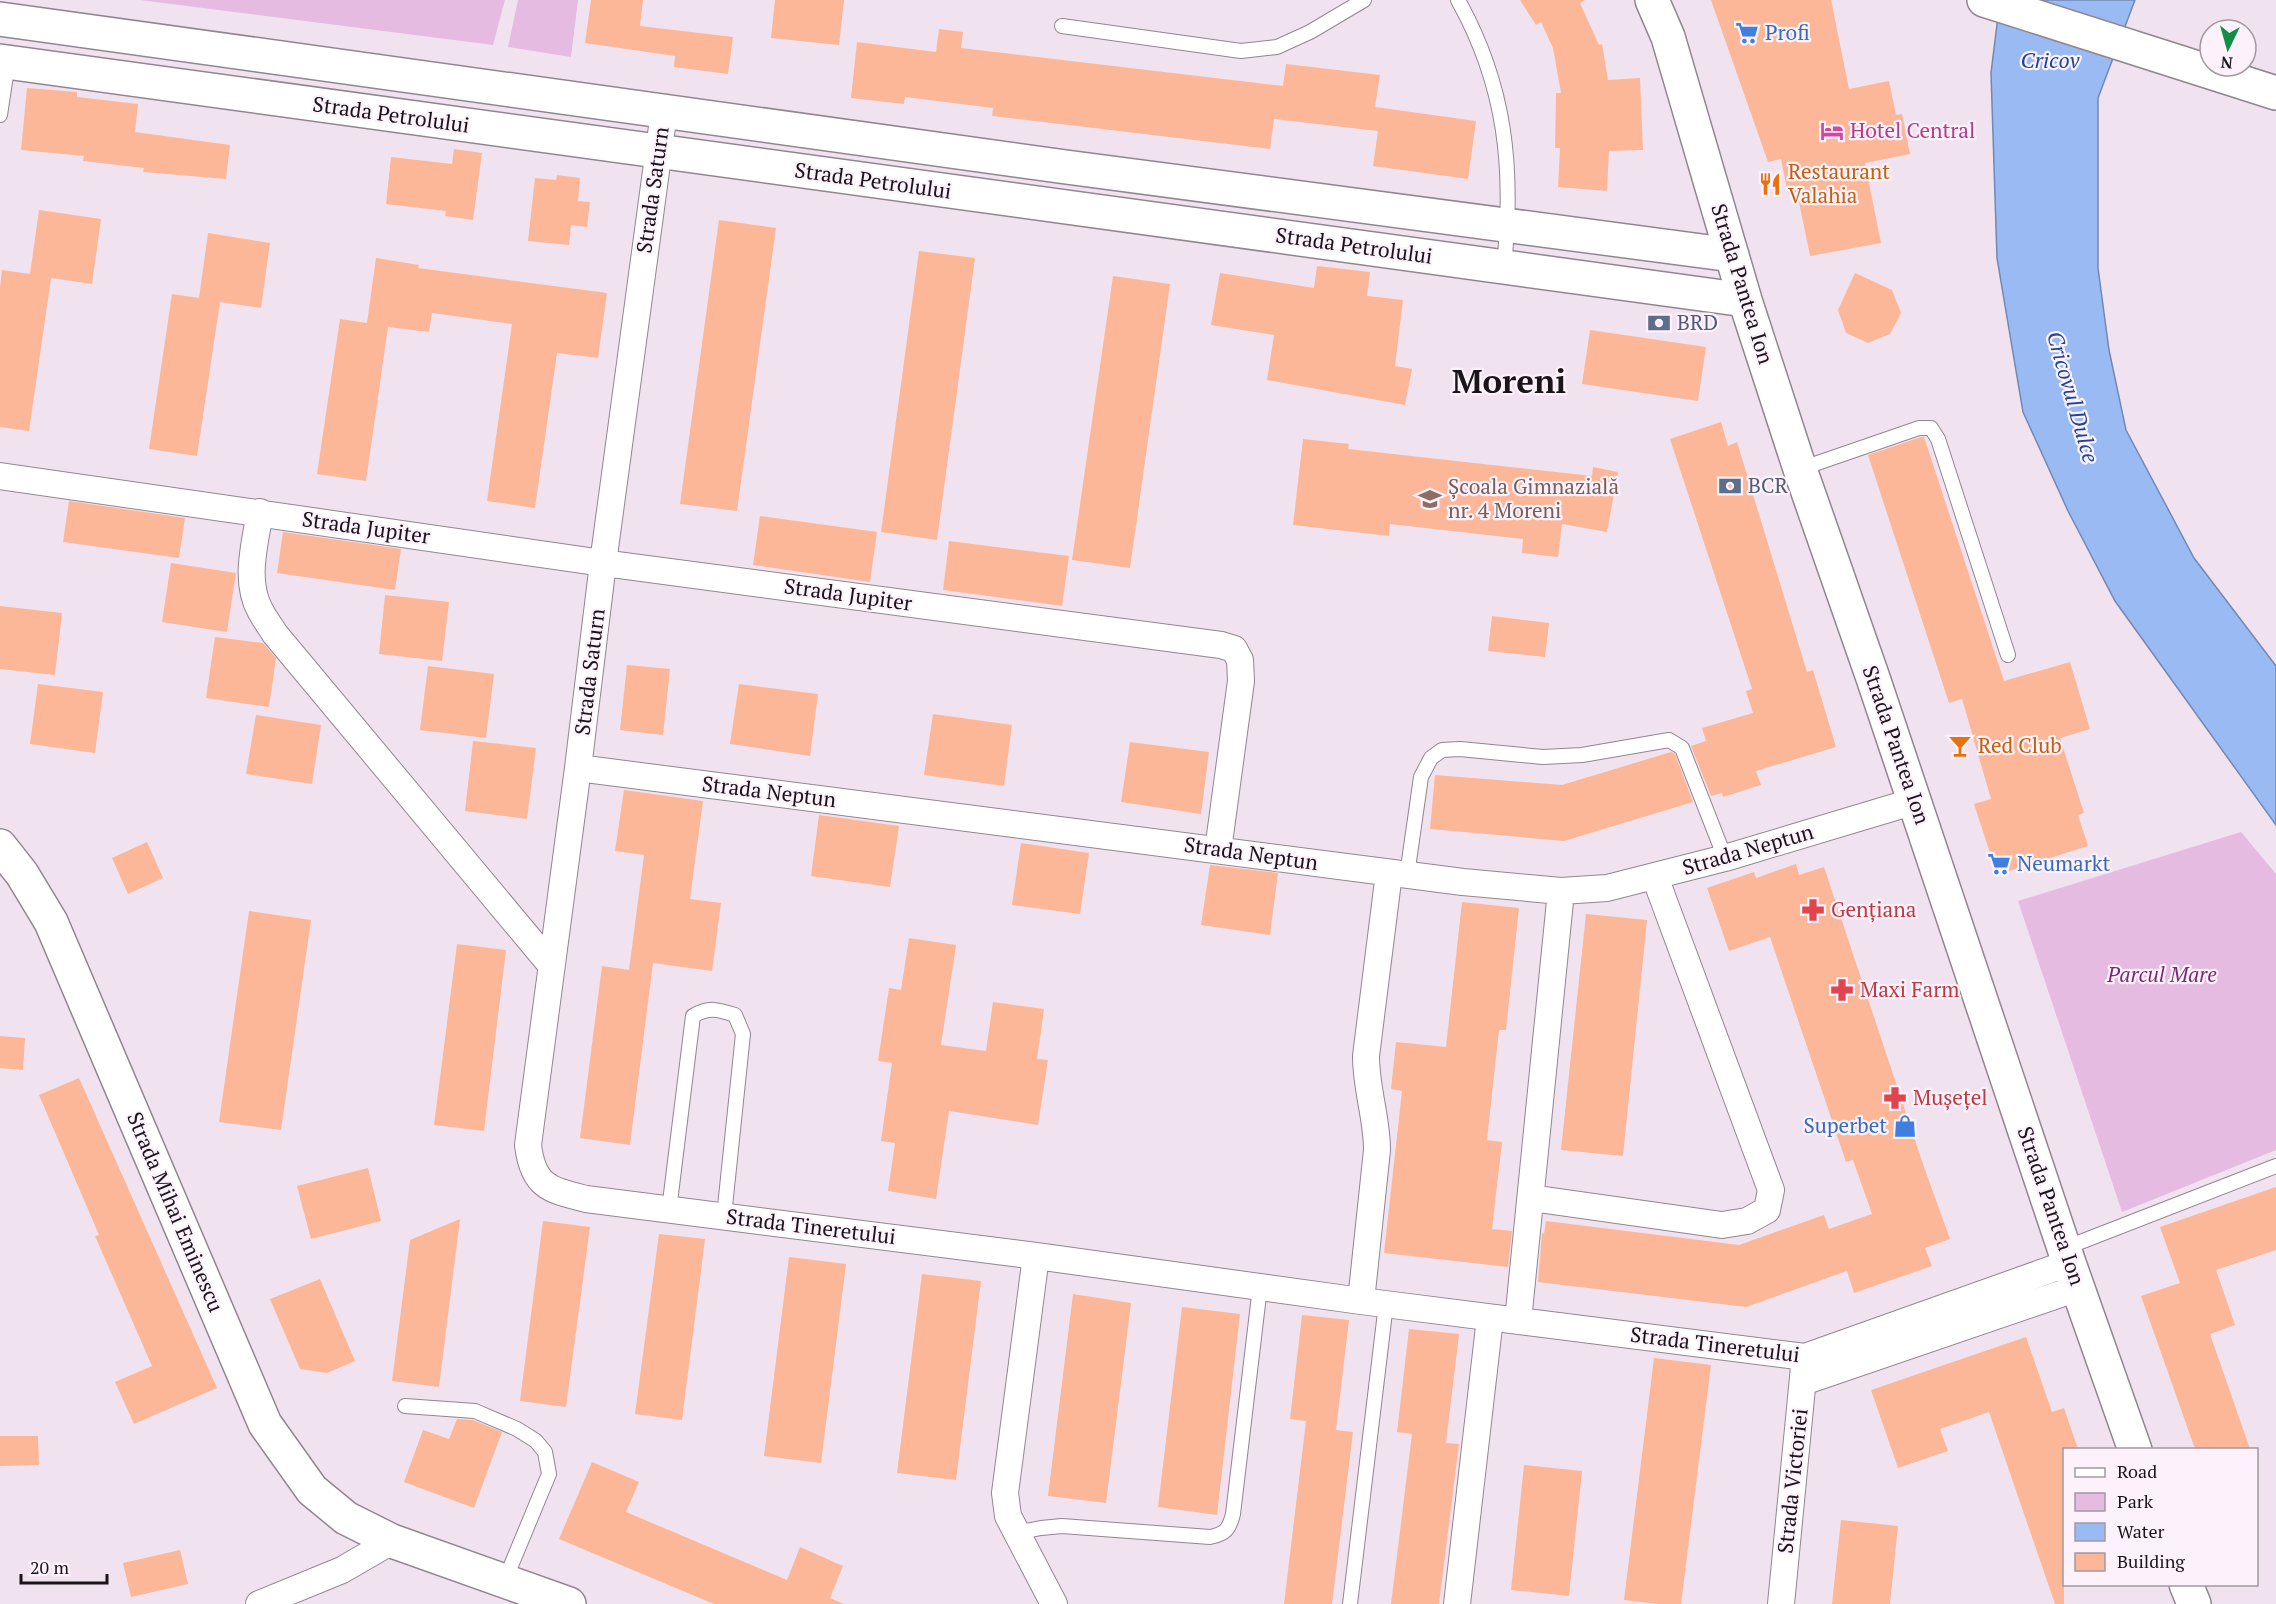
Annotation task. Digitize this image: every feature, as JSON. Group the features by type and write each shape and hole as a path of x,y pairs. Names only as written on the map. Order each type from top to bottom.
{"street":[{"path":"1984,0 2276,93"},
{"name":"Strada Pantea Ion","path":"1668,10 1745,300 1800,469 2135,1448"},
{"name":"Strada Petrolului","path":"0,19 1066,167 1732,255"},
{"name":"Strada Petrolului","path":"4,61 1745,300"},
{"name":"Strada Saturn","path":"586,1199 553,1191 539,1179 530,1162 528,1145 664,112"},
{"path":"1061,207 1066,167"},
{"name":"Strada Jupiter","path":"0,477 260,512 603,563 1209,643 1234,649 1239,660 1241,681 1218,850"},
{"path":"260,512 252,568 253,590 259,609 275,634 551,965"},
{"name":"Strada Neptun","path":"578,768 1398,874 1561,891 1607,888 1656,877 1915,801"},
{"name":"Strada Mihai Eminescu","path":"0,846 22,874 51,922 265,1424 312,1490 346,1518 392,1540 569,1604"},
{"path":"1373,1302 1377,1136 1366,1076 1366,1056 1398,874"},
{"path":"1530,1198 1722,1225 1747,1221 1767,1210 1771,1190 1656,877"},
{"path":"1518,1320 1561,891"},
{"name":"Strada Tineretului","path":"586,1199 1518,1320 1804,1370 2071,1266"},
{"path":"1036,1256 1005,1493 1008,1516 1054,1604"},
{"path":"1457,1604 1490,1318"},
{"name":"Strada Victoriei","path":"1781,1604 1804,1370"},
{"path":"259,1604 342,1570 392,1540"},
{"path":"2187,1586 2194,1604"}],"lane":[{"path":"1062,26 1241,51 1277,47 1310,32 1364,0"},
{"path":"1458,0 1474,29 1491,72 1500,106 1505,146 1508,226 1504,266"},
{"path":"0,115 4,61"},
{"path":"1800,469 1919,428 1930,428 1938,439 2008,655"},
{"path":"1398,874 1421,777 1431,758 1442,750 1460,749 1543,757 1582,755 1669,740 1682,748 1725,858"},
{"path":"669,1210 693,1016 705,1009 716,1008 735,1015 743,1034 724,1216"},
{"path":"2071,1266 2276,1166"},
{"path":"1016,1533 1062,1526 1210,1537 1222,1534 1229,1528 1233,1514 1260,1287"},
{"path":"1350,1604 1373,1302"},
{"path":"405,1406 476,1411 517,1429 536,1441 545,1452 549,1474 506,1580"}],"green space":[{"path":"140,0 505,0 493,45"},
{"path":"518,0 578,0 571,57 508,47"},
{"name":"Parcul Mare","path":"2241,832 2276,874 2276,1150 2122,1212 2018,901"}],"water":[{"name":"Cricov","path":"2000,0 2135,0 2098,98 2098,268 2109,350 2126,430 2194,558 2276,666 2276,825 2115,601 2068,511 2023,412 1997,258 1991,73"}],"building":[{"path":"591,0 643,0 640,26 733,37 728,74 674,67 675,56 585,43"},
{"path":"775,0 844,0 839,45 771,38"},
{"path":"1520,0 1585,0 1580,3 1599,45 1602,44 1608,80 1640,78 1643,150 1609,151 1607,191 1558,187 1560,148 1555,148 1556,93 1561,93 1553,48 1541,22 1536,25"},
{"path":"1711,0 1831,0 1849,89 1889,81 1896,115 1902,114 1910,154 1865,163 1881,243 1810,256 1797,192 1788,194 1781,159 1768,162"},
{"path":"939,29 963,32 961,48 1283,86 1286,64 1380,75 1375,107 1476,121 1468,179 1373,166 1378,131 1274,119 1270,149 992,116 993,108 905,97 904,104 851,98 857,42 936,52"},
{"path":"27,88 77,92 77,97 138,104 135,132 230,145 226,179 143,172 144,168 83,161 84,156 21,150"},
{"path":"454,149 482,153 473,220 445,216 446,211 386,204 391,157 452,164"},
{"path":"557,175 580,178 578,201 590,202 587,227 571,225 569,245 528,241 535,178 556,180"},
{"path":"39,210 101,219 92,284 51,278 29,431 0,427 0,287 2,270 30,274"},
{"path":"719,220 776,228 737,511 680,504"},
{"path":"208,233 270,243 261,308 220,302 197,456 149,449 172,294 199,298"},
{"path":"919,251 975,258 937,540 881,532"},
{"path":"376,258 419,265 418,268 607,293 598,358 557,353 535,508 487,501 512,324 432,313 429,332 388,327 366,481 317,474 340,319 367,323"},
{"path":"1317,266 1370,272 1367,296 1403,300 1395,366 1412,369 1405,405 1267,380 1274,335 1211,325 1220,273 1314,288"},
{"path":"1855,273 1892,290 1901,313 1890,334 1868,343 1846,333 1838,310"},
{"path":"1113,276 1170,284 1130,568 1072,560"},
{"path":"1590,330 1706,347 1698,401 1582,384"},
{"path":"1721,422 1728,446 1737,442 1807,672 1813,670 1836,747 1756,771 1761,785 1723,797 1722,793 1711,796 1691,746 1706,741 1702,728 1753,713 1746,691 1752,689 1670,439"},
{"path":"1924,437 2004,681 2070,662 2090,729 2060,738 2084,813 2078,815 2088,846 2006,872 1994,865 1974,804 1991,799 1962,699 1949,703 1868,455"},
{"name":"Școala Gimnazială nr. 4 Moreni","path":"1303,439 1349,444 1348,449 1592,476 1593,467 1618,472 1607,532 1562,524 1558,557 1522,553 1523,539 1390,524 1389,536 1293,525"},
{"path":"69,501 185,518 179,558 63,542"},
{"path":"760,516 877,532 870,582 753,565"},
{"path":"283,532 401,549 395,590 277,573"},
{"path":"949,541 1069,556 1062,606 943,590"},
{"path":"171,563 236,573 227,632 162,622"},
{"path":"385,595 449,602 442,661 379,654"},
{"path":"0,606 62,613 55,675 0,669"},
{"path":"1492,616 1549,623 1545,657 1488,651"},
{"path":"215,637 263,643 276,658 269,707 206,698"},
{"path":"627,665 670,669 663,735 620,730"},
{"path":"428,666 494,674 486,738 420,730"},
{"path":"38,684 103,692 95,753 30,744"},
{"path":"739,684 818,694 810,756 730,744"},
{"path":"933,714 1012,725 1004,786 924,775"},
{"path":"256,715 321,725 312,784 246,774"},
{"path":"473,741 536,748 527,819 465,811"},
{"path":"1130,742 1209,752 1201,814 1121,802"},
{"path":"1671,752 1675,754 1693,802 1564,841 1430,829 1435,775 1562,785"},
{"path":"624,790 703,801 690,899 721,903 712,971 653,963 630,1145 580,1138 602,966 629,970 644,855 615,851"},
{"path":"819,815 899,826 890,887 811,876"},
{"path":"147,842 163,878 128,894 112,858"},
{"path":"1021,843 1089,853 1080,914 1012,905"},
{"path":"1796,864 1799,875 1824,867 1950,1239 1925,1248 1932,1266 1854,1293 1847,1271 1746,1307 1538,1282 1542,1233 1544,1234 1546,1221 1739,1245 1824,1215 1829,1229 1872,1214 1853,1160 1846,1162 1770,937 1729,951 1707,888 1754,872 1756,878"},
{"path":"1210,865 1278,873 1270,935 1201,925"},
{"path":"1462,902 1519,908 1506,1030 1499,1030 1487,1140 1502,1142 1492,1229 1512,1231 1508,1267 1384,1253 1402,1091 1391,1089 1396,1042 1446,1047"},
{"path":"249,911 311,920 281,1130 219,1122"},
{"path":"1586,914 1647,920 1623,1156 1561,1150"},
{"path":"909,938 956,945 941,1045 986,1051 993,1002 1044,1009 1037,1059 1048,1060 1038,1125 949,1111 936,1199 888,1191 895,1143 881,1141 892,1063 878,1061 889,988 901,990"},
{"path":"457,944 506,950 484,1131 434,1125"},
{"path":"0,1036 25,1038 23,1070 0,1068"},
{"path":"79,1078 217,1388 134,1424 115,1382 152,1366 95,1236 99,1235 39,1095"},
{"path":"368,1168 381,1221 311,1239 297,1186"},
{"path":"2276,1187 2276,1250 2216,1270 2235,1325 2210,1334 2250,1448 2195,1448 2141,1296 2180,1283 2160,1227"},
{"path":"460,1219 439,1387 392,1381 410,1240"},
{"path":"543,1221 590,1227 566,1407 520,1401"},
{"path":"659,1234 705,1239 682,1420 635,1414"},
{"path":"789,1257 846,1264 821,1463 764,1456"},
{"path":"922,1274 981,1281 956,1480 897,1473"},
{"path":"320,1279 355,1361 327,1373 300,1369 270,1299"},
{"path":"1073,1294 1131,1303 1106,1503 1048,1496"},
{"path":"1182,1307 1240,1314 1217,1515 1158,1507"},
{"path":"1302,1315 1349,1320 1336,1430 1353,1432 1332,1604 1284,1604 1306,1421 1290,1419"},
{"path":"1409,1329 1459,1334 1446,1443 1459,1444 1439,1604 1391,1604 1412,1434 1397,1432"},
{"path":"2026,1337 2052,1412 2064,1408 2078,1448 2063,1448 2064,1604 2055,1604 1989,1412 1940,1429 1948,1451 1898,1468 1871,1390"},
{"path":"1654,1358 1711,1365 1681,1604 1624,1600"},
{"path":"457,1419 473,1420 502,1432 474,1508 404,1482 423,1430 449,1439"},
{"path":"0,1436 38,1436 39,1465 0,1466"},
{"path":"592,1462 639,1482 626,1512 787,1580 800,1547 843,1566 830,1598 844,1604 714,1604 559,1539"},
{"path":"1524,1465 1582,1471 1569,1596 1511,1590"},
{"path":"1841,1520 1898,1526 1890,1604 1832,1604"},
{"path":"180,1550 188,1584 131,1597 123,1563"}],"place":[{"name":"Profi","path":"1747,33"},
{"name":"Hotel Central","path":"1832,131"},
{"name":"Restaurant Valahia","path":"1770,184"},
{"name":"BRD","path":"1659,323"},
{"name":"BCR","path":"1730,486"},
{"name":"Școala Gimnazială nr. 4 Moreni","path":"1430,499"},
{"name":"Red Club","path":"1960,746"},
{"name":"Neumarkt","path":"1999,864"},
{"name":"Gențiana","path":"1813,910"},
{"name":"Maxi Farm","path":"1842,990"},
{"name":"Mușețel","path":"1895,1098"},
{"name":"Superbet","path":"1905,1126"}],"district":[{"name":"Moreni","path":"1509,381"}],"water label":[{"name":"Cricovul Dulce","path":"2073,397"}]}
